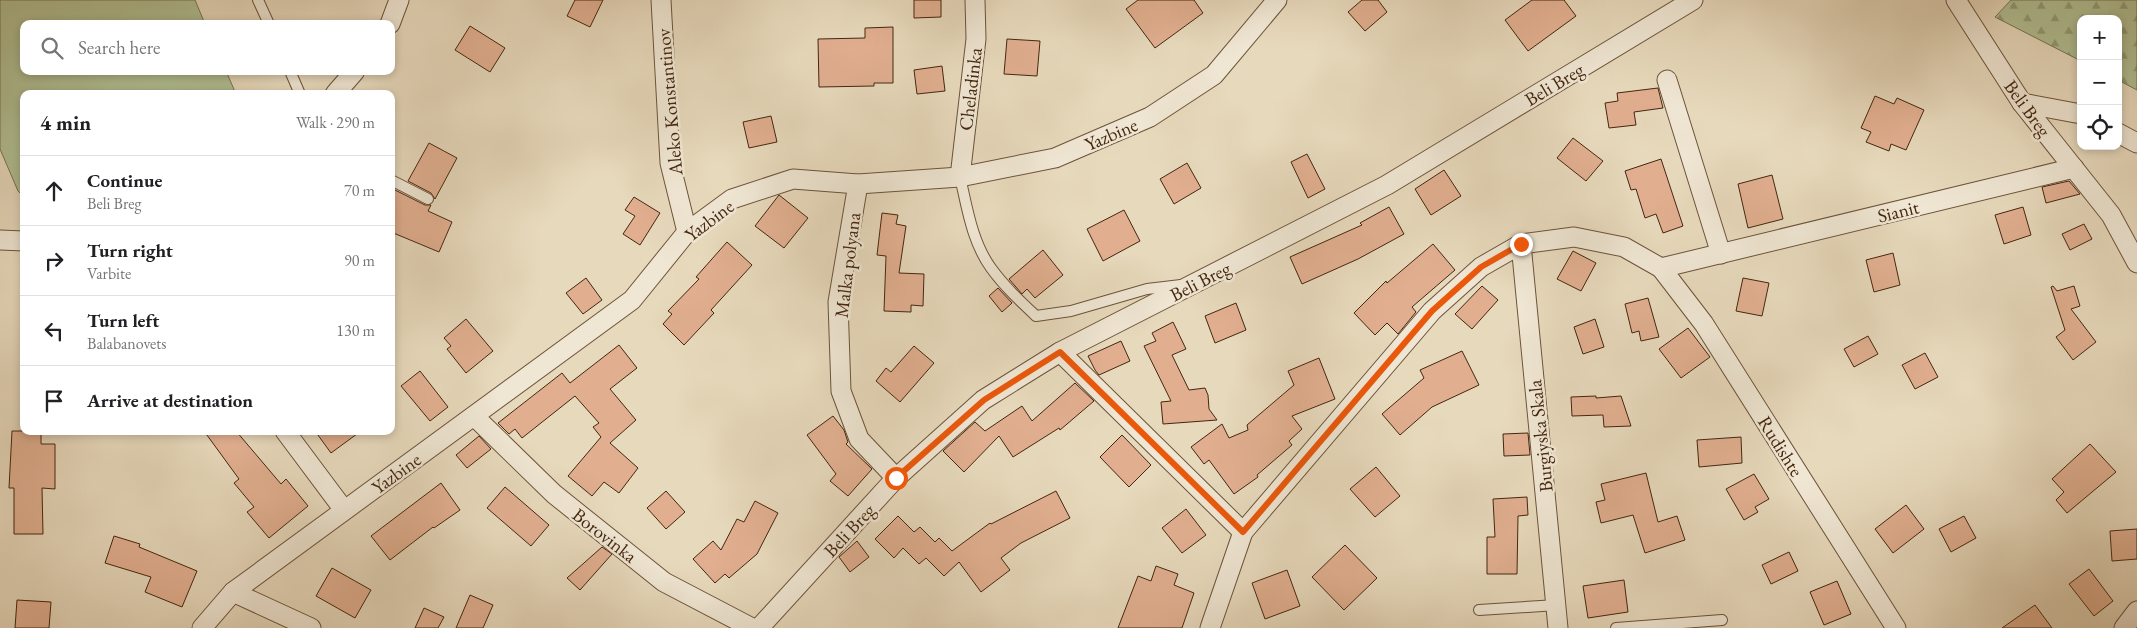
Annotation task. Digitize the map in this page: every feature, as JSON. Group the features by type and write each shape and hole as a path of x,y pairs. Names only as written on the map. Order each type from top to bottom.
{"street":[{"path":"392,20 399,0"},
{"name":"Aleko Konstantinov","path":"661,0 670,164 687,232"},
{"name":"Cheladinka","path":"960,177 976,40 975,0"},
{"name":"Yazbine","path":"233,592 475,417 632,300 687,232 732,199 793,179 858,184 960,177 1055,158 1150,117 1214,75 1277,0"},
{"name":"Beli Breg","path":"1956,0 2022,103 2111,215 2137,263"},
{"name":"Beli Breg","path":"758,628 896,478 984,400 1060,352 1388,185 1689,1"},
{"path":"338,90 352,75"},
{"path":"1667,80 1721,254"},
{"path":"2022,103 2077,113"},
{"path":"2122,135 2137,143"},
{"name":"Sianit","path":"1661,268 2074,168"},
{"name":"Malka polyana","path":"858,184 838,302 840,391 859,439 896,478"},
{"path":"1210,628 1243,532 1432,311 1481,267 1521,244 1574,236 1624,247 1661,268"},
{"path":"0,240 20,242"},
{"name":"Burgiyska Skala","path":"1521,244 1558,628"},
{"name":"Rudishte","path":"1661,268 1704,324 1896,628"},
{"path":"1060,352 1243,532"},
{"name":"Borovinka","path":"475,417 554,494 664,582 752,628"},
{"path":"288,435 344,510"},
{"path":"202,628 233,592 311,628"},
{"path":"2124,628 2137,611"}],"lane":[{"path":"258,0 267,20"},
{"path":"292,75 298,90"},
{"path":"960,177 972,228 990,266 1013,295 1036,316 1071,311 1148,289 1196,283"},
{"path":"395,182 428,199"},
{"path":"1479,610 1556,605"},
{"path":"1616,628 1722,620"}],"green space":[{"path":"0,0 195,0 203,20 20,20 20,75 228,75 234,90 20,90 20,193 0,149"},
{"path":"2011,0 2137,0 2137,90 2122,82 2122,15 2077,15 2077,59 1995,17"}],"building":[{"path":"575,0 603,0 590,27 567,16"},
{"path":"914,0 941,0 941,17 914,18"},
{"path":"1138,0 1194,0 1203,13 1155,48 1126,9"},
{"path":"1362,0 1378,0 1387,12 1365,31 1348,12"},
{"path":"1532,0 1564,0 1576,16 1528,51 1505,20"},
{"path":"470,26 505,48 490,72 455,50"},
{"path":"893,27 893,83 874,83 874,86 819,87 818,39 865,38 865,28"},
{"path":"1007,39 1040,41 1037,76 1004,74"},
{"path":"942,66 945,91 917,94 914,70"},
{"path":"1658,88 1663,108 1634,112 1636,125 1609,128 1605,103 1618,101 1617,93"},
{"path":"1875,96 1894,104 1897,98 1924,110 1906,150 1891,144 1889,151 1866,142 1871,132 1861,128"},
{"path":"771,116 777,142 749,148 743,122"},
{"path":"1573,138 1603,161 1586,181 1557,158"},
{"path":"429,143 457,158 435,199 431,193 408,181"},
{"path":"1307,154 1325,189 1308,198 1291,162"},
{"path":"1661,159 1683,226 1663,233 1656,214 1645,218 1636,189 1631,190 1625,171"},
{"path":"1187,163 1201,188 1174,204 1160,179"},
{"path":"1444,170 1461,196 1431,215 1415,189"},
{"path":"1772,175 1783,219 1748,228 1738,184"},
{"path":"2069,181 2080,194 2046,203 2042,187"},
{"path":"395,190 425,205 431,205 428,211 452,222 439,252 395,234"},
{"path":"779,195 808,218 784,248 755,226"},
{"path":"634,197 660,213 640,245 623,234 635,216 625,210"},
{"path":"1389,207 1404,234 1358,259 1302,284 1290,257 1362,225 1360,223"},
{"path":"2023,207 2031,235 2004,244 1995,215"},
{"path":"1124,210 1140,241 1103,261 1087,229"},
{"path":"882,213 898,215 896,224 906,226 899,273 924,274 923,306 911,305 911,312 884,311 886,256 877,255"},
{"path":"2084,224 2092,239 2070,250 2062,234"},
{"path":"727,242 752,265 711,310 714,313 684,345 663,324 672,314 668,311 699,279 696,277"},
{"path":"1433,244 1455,270 1412,307 1416,312 1398,334 1387,323 1375,335 1354,313 1386,281 1387,283"},
{"path":"1043,250 1063,275 1035,298 1027,289 1022,294 1009,279"},
{"path":"1573,251 1596,263 1581,291 1557,279"},
{"path":"1893,253 1900,285 1874,292 1866,260"},
{"path":"586,278 602,300 583,314 566,293"},
{"path":"1743,278 1769,283 1762,316 1736,311"},
{"path":"1482,286 1498,300 1472,329 1455,314"},
{"path":"2053,286 2057,291 2074,286 2080,306 2071,309 2096,342 2073,360 2056,337 2065,330 2051,287"},
{"path":"998,288 1012,303 1002,312 989,296"},
{"path":"1648,298 1659,337 1641,341 1639,331 1632,333 1625,304"},
{"path":"1236,303 1246,330 1215,343 1205,316"},
{"path":"466,319 493,351 466,373 447,349 451,346 444,338"},
{"path":"1595,319 1604,347 1583,354 1574,327"},
{"path":"1173,322 1186,349 1172,355 1189,390 1205,388 1208,395 1209,409 1217,420 1163,424 1161,402 1171,401 1144,346 1156,341 1152,333"},
{"path":"1688,328 1710,357 1681,378 1659,349"},
{"path":"1868,336 1878,354 1854,367 1844,349"},
{"path":"1121,341 1130,361 1099,375 1088,356"},
{"path":"619,345 637,368 610,389 636,420 610,443 638,468 619,493 604,482 592,496 568,476 601,437 593,427 599,423 575,396 522,438 515,429 509,434 498,423 562,373 570,383"},
{"path":"914,346 934,363 900,402 876,381 886,368 891,372"},
{"path":"1462,351 1479,385 1432,407 1400,435 1382,414 1424,378 1420,370"},
{"path":"1925,353 1938,377 1915,389 1902,365"},
{"path":"1319,358 1335,399 1292,416 1302,429 1289,441 1292,445 1257,475 1258,477 1234,494 1209,460 1204,464 1191,447 1222,424 1229,438 1248,430 1247,425 1294,385 1288,371"},
{"path":"420,371 448,407 430,421 401,386"},
{"path":"1075,383 1094,401 1060,430 1059,428 1013,457 999,436 964,472 943,451 975,422 985,431 1022,406 1032,421"},
{"path":"1596,396 1596,398 1621,396 1631,426 1604,427 1603,415 1572,416 1571,397"},
{"path":"833,416 844,430 848,442 846,444 872,469 848,496 830,481 836,474 807,435"},
{"path":"12,431 20,431 20,435 41,435 41,444 55,444 55,489 42,488 43,534 14,534 14,488 9,488"},
{"path":"1528,433 1530,455 1504,456 1503,434"},
{"path":"207,435 239,435 281,484 286,479 308,506 269,538 247,512 254,507 234,483 239,479"},
{"path":"318,435 356,435 331,453"},
{"path":"1122,435 1151,465 1129,487 1100,457"},
{"path":"479,436 491,449 467,468 456,455"},
{"path":"1741,437 1742,463 1699,467 1697,440"},
{"path":"2090,444 2116,472 2067,513 2056,500 2064,492 2052,479"},
{"path":"1376,467 1400,496 1375,517 1350,489"},
{"path":"1646,473 1658,522 1677,516 1685,540 1645,553 1633,515 1601,523 1596,502 1605,500 1601,484"},
{"path":"1754,474 1769,499 1755,507 1758,512 1744,520 1726,489"},
{"path":"441,483 460,510 433,527 390,560 371,536"},
{"path":"505,487 549,525 531,546 487,508"},
{"path":"666,491 685,512 666,529 647,508"},
{"path":"1056,491 1070,518 1021,543 1001,558 1010,570 981,592 959,562 944,576 926,558 919,564 903,548 894,558 875,539 898,516 914,532 920,527 935,542 939,538 952,551 990,523"},
{"path":"1527,497 1528,515 1518,516 1517,574 1487,574 1487,537 1495,537 1493,499"},
{"path":"755,501 778,513 757,554 729,578 725,574 715,583 693,559 713,541 721,550 737,519 744,522"},
{"path":"1906,505 1924,529 1893,553 1875,529"},
{"path":"1186,509 1206,535 1182,553 1162,528"},
{"path":"1964,516 1976,538 1951,552 1939,529"},
{"path":"2137,529 2137,559 2112,561 2110,531"},
{"path":"114,536 140,544 139,547 197,571 182,607 145,592 151,577 105,563"},
{"path":"857,541 869,557 850,572 839,557"},
{"path":"1345,545 1377,578 1344,610 1312,577"},
{"path":"602,547 612,554 580,590 567,578"},
{"path":"1789,552 1798,571 1771,584 1762,565"},
{"path":"1156,566 1178,574 1174,585 1194,593 1182,628 1118,628 1138,576 1151,581"},
{"path":"332,568 371,590 355,618 316,596"},
{"path":"2089,569 2113,601 2094,616 2069,584"},
{"path":"1287,570 1300,606 1265,619 1252,583"},
{"path":"1624,580 1628,612 1588,618 1583,586"},
{"path":"1837,581 1851,614 1824,625 1810,592"},
{"path":"470,595 493,605 483,628 456,628"},
{"path":"17,600 51,602 49,628 15,628"},
{"path":"2035,605 2052,628 2002,628"},
{"path":"424,608 444,617 438,628 415,628"}],"route":[{"path":"896,478 984,400 1060,352 1243,532 1432,311 1481,267 1521,244"}]}
